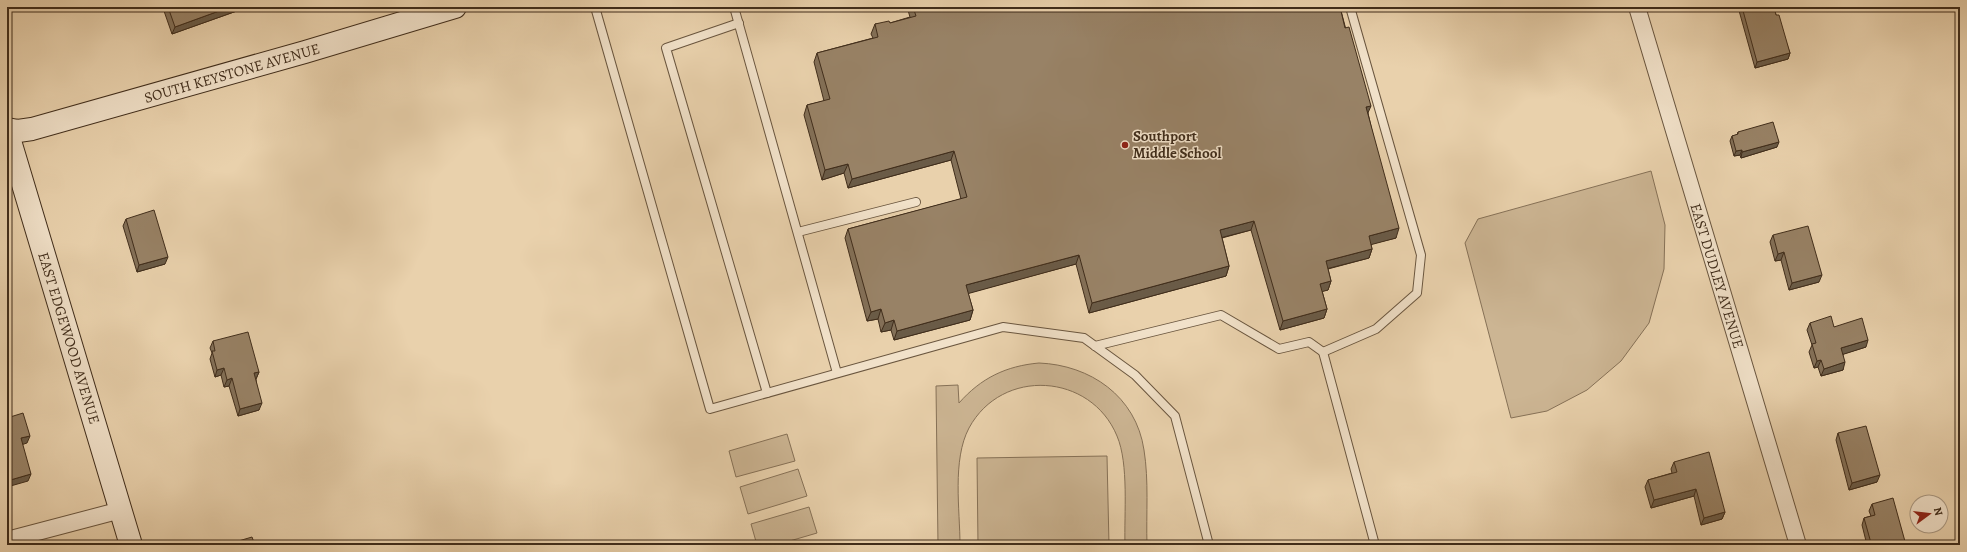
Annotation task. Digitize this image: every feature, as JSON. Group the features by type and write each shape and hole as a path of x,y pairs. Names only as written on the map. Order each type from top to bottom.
{"main road":[{"name":"SOUTH KEYSTONE AVENUE","path":"7,130 18,131 32,129 305,52 455,7"},
{"name":"EAST EDGEWOOD AVENUE","path":"7,130 131,545"}],"street":[{"name":"EAST DUDLEY AVENUE","path":"1637,7 1798,545"},
{"path":"7,540 121,510"}],"lane":[{"path":"595,7 710,409 1003,327 1084,338 1135,375 1175,416 1209,545"},
{"path":"734,7 837,373"},
{"path":"1323,352 1376,329 1417,293 1421,255 1350,7"},
{"path":"739,23 666,48 767,393"},
{"path":"798,232 916,202"},
{"path":"1095,346 1221,315 1279,349 1309,342 1323,352 1375,545"}],"shaded area":[{"path":"1651,171 1665,225 1664,269 1649,323 1621,361 1587,390 1547,411 1511,418 1465,243 1478,219"},
{"path":"1039,363 1058,365 1093,377 1108,387 1121,399 1131,414 1139,431 1146,462 1147,545 1125,545 1125,475 1121,447 1117,436 1105,415 1088,400 1067,390 1046,386 1023,387 1002,395 984,408 969,428 960,455 958,501 960,545 938,545 936,386 958,385 959,403 967,394 985,380 1005,370"},
{"path":"787,434 795,461 736,477 729,451"},
{"path":"1107,456 1109,545 978,545 977,458"},
{"path":"798,469 807,496 748,514 740,487"},
{"path":"809,507 817,533 776,545 757,545 751,524"}],"building":[{"path":"168,7 230,7 175,27"},
{"path":"913,7 1340,7 1345,28 1349,27 1371,106 1366,107 1399,228 1369,236 1372,249 1326,261 1331,281 1320,284 1327,309 1283,321 1254,221 1220,230 1229,266 1092,303 1079,255 966,285 973,310 897,331 894,320 885,323 881,309 871,312 848,229 967,197 954,151 852,179 848,164 825,170 807,105 830,99 817,53 878,37 875,24 889,21 890,23 916,16"},
{"path":"1742,7 1774,7 1776,15 1779,15 1790,53 1757,62"},
{"path":"1773,122 1779,142 1742,152 1742,150 1736,151 1732,136 1738,134 1738,132"},
{"path":"154,210 168,257 139,265 126,219"},
{"path":"1808,226 1822,275 1792,283 1784,252 1778,254 1773,235"},
{"path":"1831,316 1834,327 1862,318 1868,340 1841,348 1845,362 1824,369 1821,360 1817,361 1812,344 1816,343 1810,323"},
{"path":"248,332 259,372 254,373 262,403 240,409 232,378 227,380 224,368 217,370 212,351 215,351 213,341"},
{"path":"23,413 30,436 21,438 31,474 7,481 7,418"},
{"path":"1866,426 1880,475 1852,483 1838,433"},
{"path":"1709,452 1725,512 1704,518 1696,489 1654,500 1648,480 1677,472 1674,462"},
{"path":"1893,498 1906,545 1880,545 1878,541 1871,543 1864,518 1875,515 1872,504"},
{"path":"252,537 255,545 225,545"}],"place":[{"name":"Southport Middle School","path":"1125,145"}]}
